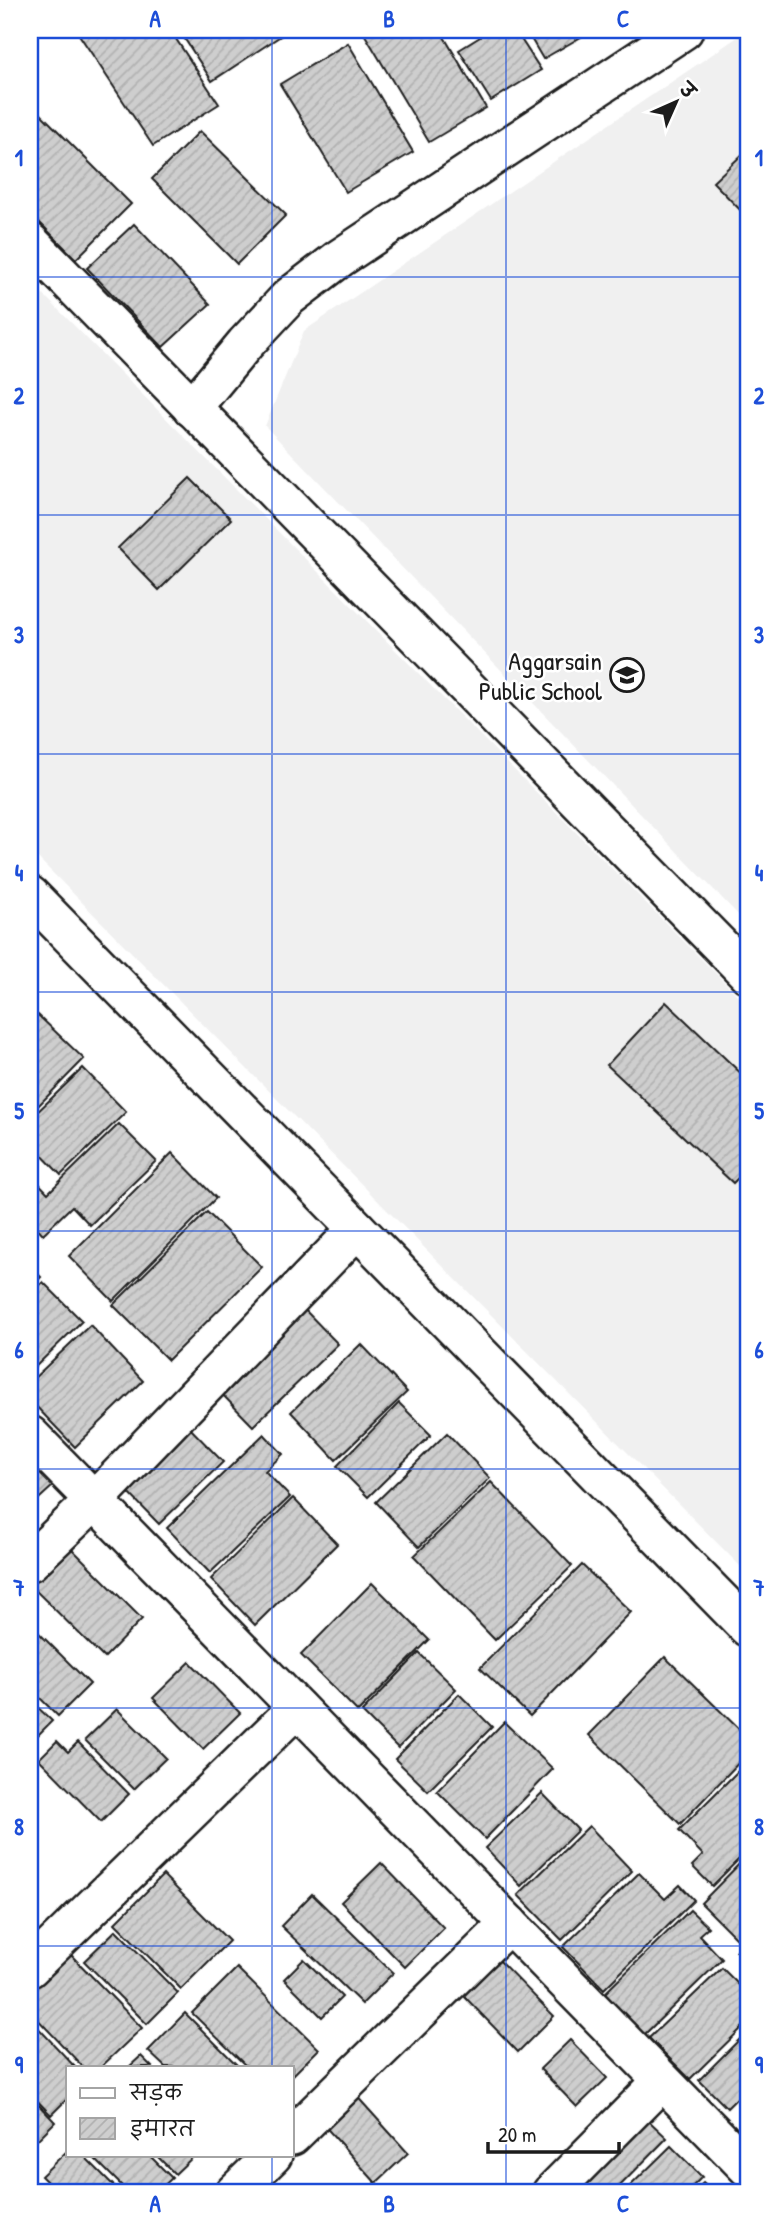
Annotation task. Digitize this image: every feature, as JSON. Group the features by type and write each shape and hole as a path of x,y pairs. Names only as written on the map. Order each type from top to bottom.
{"street":[{"path":"192,408 245,344 289,297 340,258 684,30"},
{"path":"30,242 748,974"},
{"path":"30,895 748,1628"},
{"path":"30,1562 94,1501 357,1229"},
{"path":"30,1436 748,2168"},
{"path":"30,1968 297,1708"},
{"path":"294,2134 509,1924"},
{"path":"557,2191 662,2081"},
{"path":"234,2193 272,2156"}],"shaded area":[{"name":"Aggarsain Public School","path":"748,30 748,925 265,426 304,331"},
{"path":"30,281 748,1006 748,1574 30,850"}],"building":[{"path":"76,30 170,30 219,104 153,146"},
{"path":"179,30 278,30 282,35 212,81"},
{"path":"362,30 440,30 486,108 429,142"},
{"path":"475,30 515,30 541,70 491,101 459,50 480,37"},
{"path":"526,30 593,30 543,59"},
{"path":"348,43 413,152 346,192 280,84"},
{"path":"30,103 131,204 76,259 30,213"},
{"path":"200,131 286,215 237,264 152,179"},
{"path":"748,149 748,218 713,182"},
{"path":"134,224 210,304 163,347 87,268"},
{"path":"190,478 231,519 159,590 118,548"},
{"path":"666,1002 748,1080 748,1168 733,1183 607,1065"},
{"path":"38,1015 84,1059 31,1113 30,1024"},
{"path":"83,1068 126,1112 61,1175 30,1143 30,1119"},
{"path":"119,1124 156,1161 90,1225 72,1206 43,1234 30,1220 30,1174 48,1193"},
{"path":"172,1153 216,1198 113,1301 69,1256"},
{"path":"207,1212 262,1267 168,1360 113,1305"},
{"path":"30,1266 41,1277 30,1289"},
{"path":"43,1282 82,1321 30,1372 30,1295"},
{"path":"301,1306 338,1344 253,1426 216,1388"},
{"path":"90,1325 143,1381 75,1447 30,1400 30,1382"},
{"path":"361,1344 407,1392 336,1460 291,1412"},
{"path":"399,1403 431,1435 368,1497 337,1466"},
{"path":"185,1423 223,1462 159,1524 120,1484"},
{"path":"447,1433 490,1478 419,1547 376,1502"},
{"path":"264,1434 283,1454 265,1471 290,1497 210,1573 167,1528"},
{"path":"30,1461 53,1486 30,1507"},
{"path":"491,1482 572,1566 495,1640 414,1556"},
{"path":"293,1498 337,1544 255,1625 211,1579"},
{"path":"67,1544 142,1619 104,1658 30,1585"},
{"path":"582,1565 631,1612 530,1716 480,1668"},
{"path":"372,1583 429,1640 358,1712 301,1655"},
{"path":"30,1624 90,1684 58,1716 30,1688"},
{"path":"419,1653 456,1689 398,1748 362,1712"},
{"path":"665,1657 748,1738 748,1753 680,1824 589,1735"},
{"path":"190,1662 240,1713 203,1749 153,1698"},
{"path":"459,1694 492,1727 428,1791 395,1759"},
{"path":"30,1700 52,1721 30,1743"},
{"path":"117,1709 166,1758 134,1789 85,1740"},
{"path":"504,1722 553,1769 485,1839 437,1791"},
{"path":"57,1741 68,1752 78,1742 129,1794 101,1822 39,1759"},
{"path":"748,1761 748,1850 712,1886 692,1866 703,1855 679,1830"},
{"path":"542,1793 578,1830 521,1886 485,1848"},
{"path":"589,1826 632,1871 562,1940 518,1895"},
{"path":"748,1855 748,1933 740,1942 701,1903"},
{"path":"381,1863 444,1928 405,1967 341,1902"},
{"path":"639,1873 665,1899 680,1885 694,1900 604,1989 563,1947"},
{"path":"163,1875 229,1941 181,1989 115,1923"},
{"path":"312,1894 393,1973 362,2004 281,1926"},
{"path":"690,1910 708,1927 699,1935 722,1959 643,2036 603,1995"},
{"path":"116,1930 178,1993 147,2024 84,1961"},
{"path":"748,1939 748,1962 736,1951"},
{"path":"70,1954 142,2028 102,2066 82,2066 30,2011 30,1991"},
{"path":"496,1957 554,2016 518,2052 460,1992"},
{"path":"304,1959 342,1997 322,2017 284,1979"},
{"path":"237,1968 319,2049 294,2074 294,2066 246,2066 192,2013"},
{"path":"722,1968 748,1994 748,2022 690,2079 649,2038"},
{"path":"185,2013 238,2066 164,2066 148,2051"},
{"path":"30,2019 74,2066 66,2066 66,2100 51,2115 30,2093"},
{"path":"748,2031 748,2087 727,2108 699,2080"},
{"path":"570,2040 607,2078 577,2107 540,2069"},
{"path":"141,2056 151,2066 130,2066"},
{"path":"353,2092 408,2153 376,2183 321,2122"},
{"path":"30,2096 55,2122 30,2147"},
{"path":"648,2120 667,2138 613,2193 594,2193 586,2185"},
{"path":"671,2146 702,2177 686,2193 623,2193"},
{"path":"66,2152 66,2156 84,2156 121,2193 58,2193 41,2176"},
{"path":"92,2156 150,2156 172,2178 156,2193 129,2193"},
{"path":"157,2156 194,2156 175,2174"},
{"path":"703,2183 714,2193 692,2193"}],"place":[{"name":"Aggarsain Public School","path":"627,675"}]}
